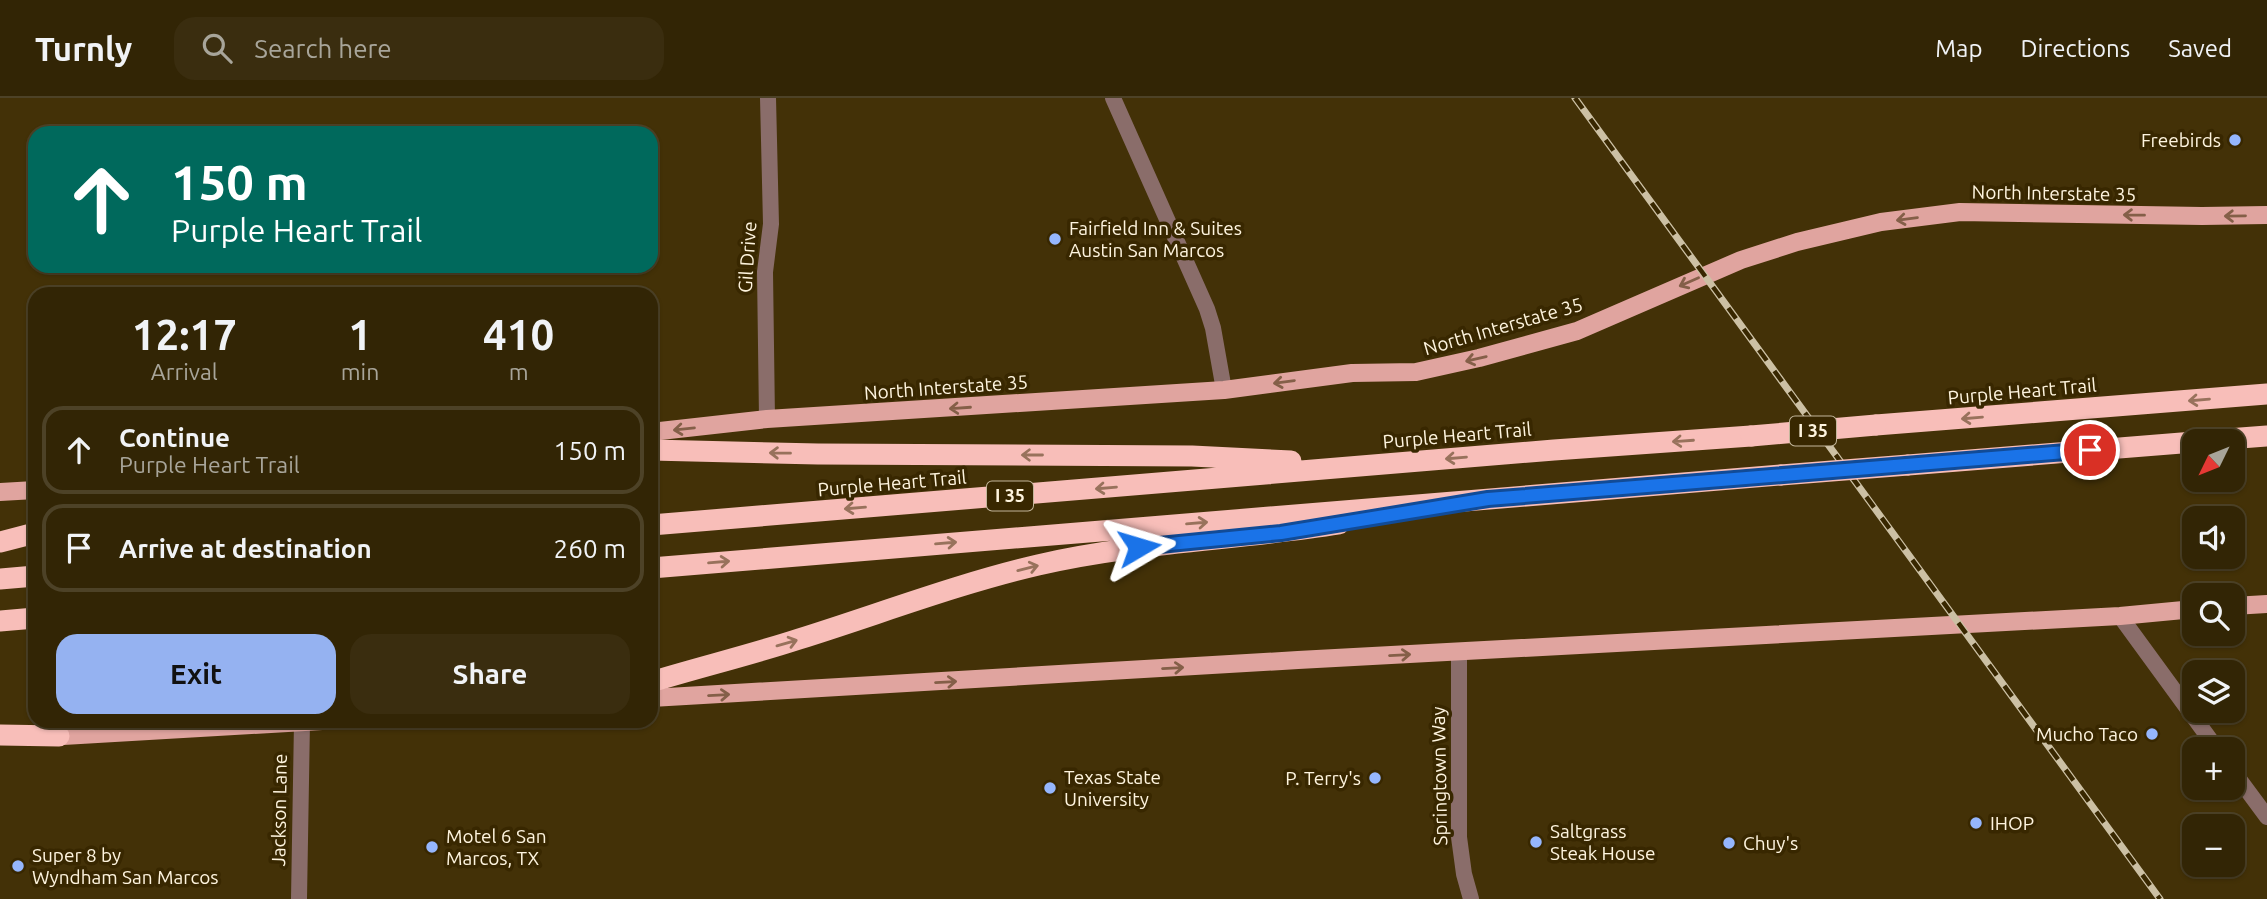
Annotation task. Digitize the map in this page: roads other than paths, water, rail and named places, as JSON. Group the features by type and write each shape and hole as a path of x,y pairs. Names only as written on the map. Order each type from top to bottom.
{"highway":[{"name":"Purple Heart Trail","path":"658,524 2267,394"},
{"path":"2245,438 2267,436"},
{"name":"I 35","path":"658,567 2182,443"},
{"path":"658,450 1192,456 1370,466"},
{"path":"658,680 797,640 976,581 1038,565 1095,553 1281,533 1488,499"},
{"path":"0,542 28,535"},
{"path":"0,579 28,577"},
{"path":"0,621 28,619"},
{"path":"0,735 59,736"}],"main road":[{"name":"North Interstate 35","path":"658,431 767,419 1224,390 1352,373 1416,372 1492,355 1577,331 1741,260 1797,242 1881,222 1959,212 2267,215"},
{"path":"0,492 28,490"},
{"path":"2245,605 2267,604"},
{"path":"658,698 2182,610"},
{"path":"0,741 198,728"}],"street":[{"name":"Gil Drive","path":"767,419 765,272 771,224 768,98"},
{"path":"1113,98 1207,309 1224,390"},
{"path":"2120,615 2208,737"},
{"name":"Springtown Way","path":"1459,652 1459,837 1464,874 1471,899"},
{"name":"Jackson Lane","path":"299,899 302,728"},
{"path":"2245,787 2267,817"}],"railway":[{"path":"1575,98 2160,899"}],"place":[{"name":"Freebirds","path":"2235,140"},
{"name":"Fairfield Inn & Suites Austin San Marcos","path":"1055,239"},
{"name":"Mucho Taco","path":"2152,734"},
{"name":"P. Terry's","path":"1375,778"},
{"name":"Texas State University","path":"1050,788"},
{"name":"IHOP","path":"1976,823"},
{"name":"Saltgrass Steak House","path":"1536,842"},
{"name":"Chuy's","path":"1729,843"},
{"name":"Motel 6 San Marcos, TX","path":"432,847"},
{"name":"Super 8 by Wyndham San Marcos","path":"18,866"}]}
